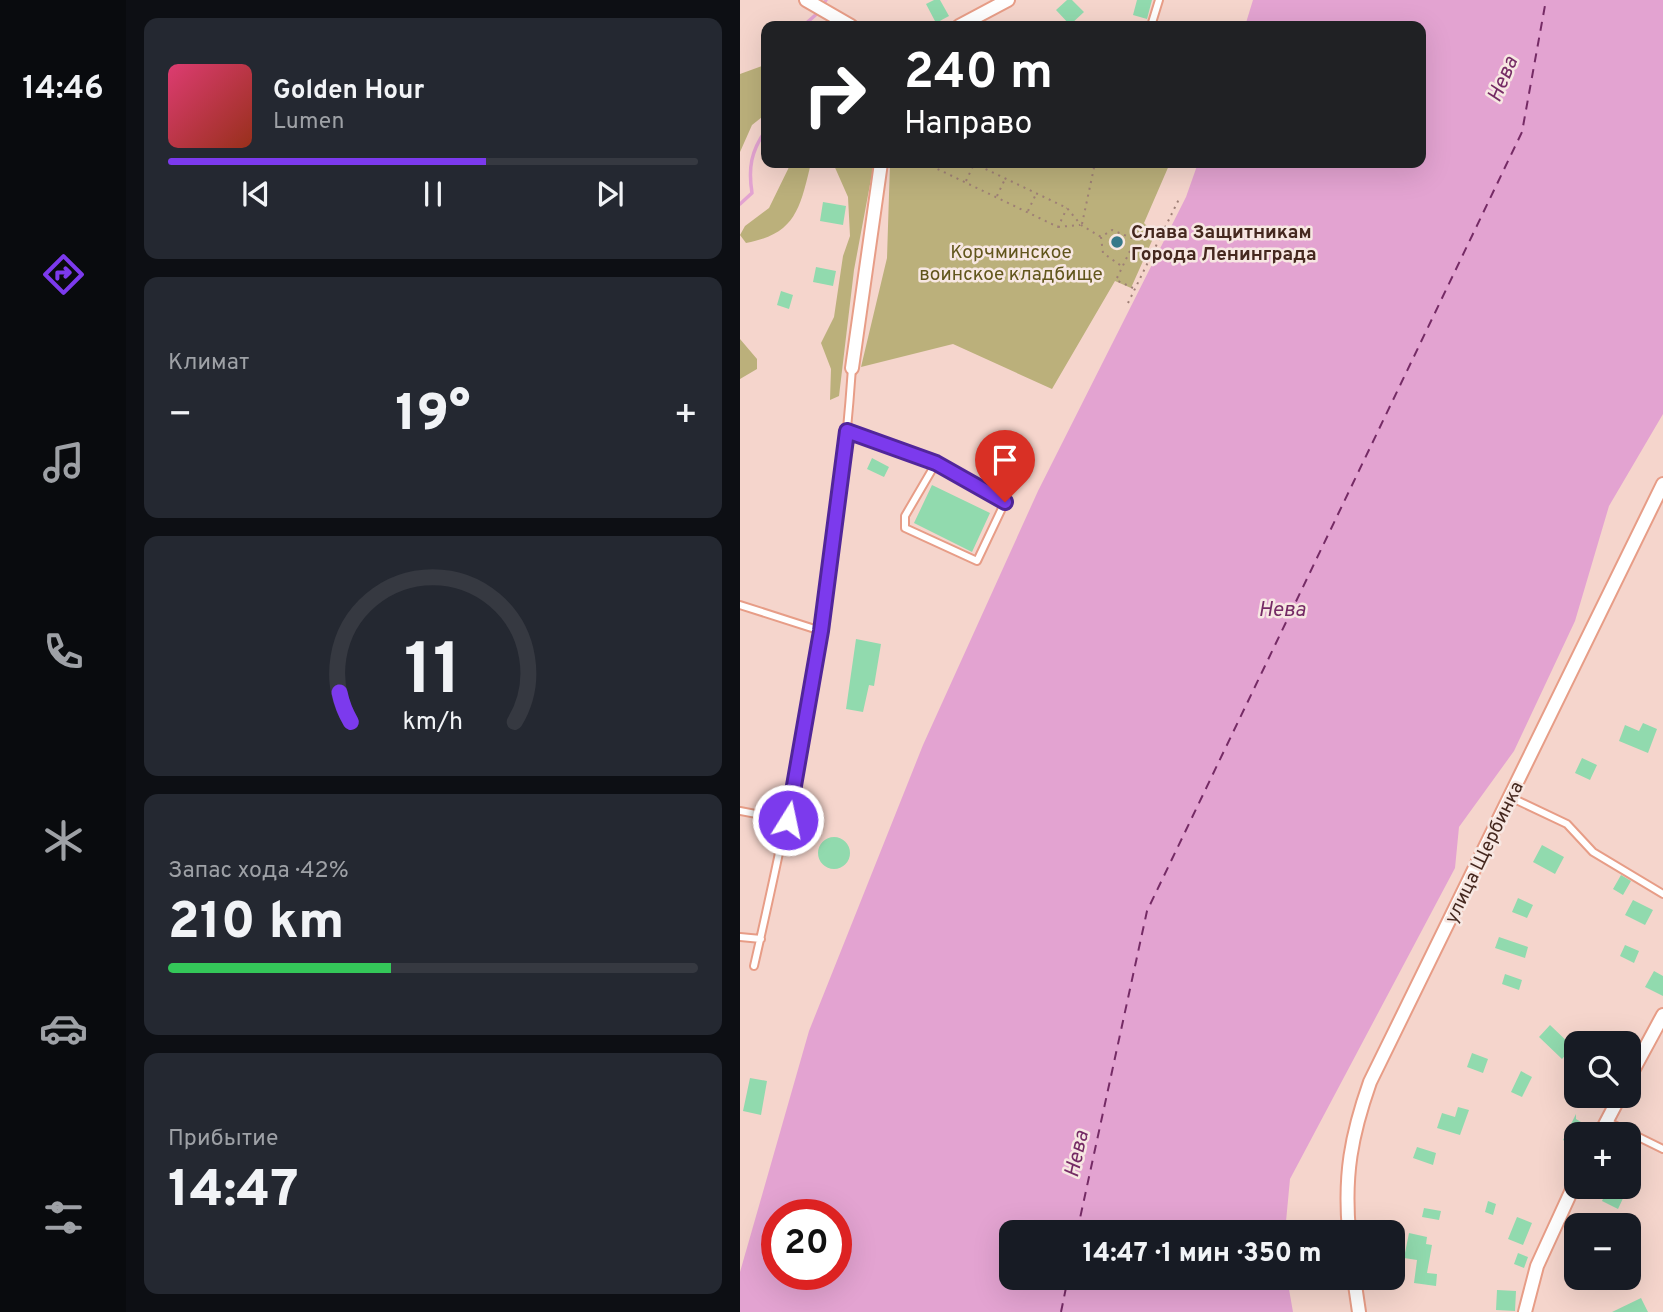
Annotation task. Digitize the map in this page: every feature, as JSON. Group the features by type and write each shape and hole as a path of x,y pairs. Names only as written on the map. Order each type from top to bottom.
{"street":[{"path":"805,0 842,21"},
{"path":"968,21 1008,0"},
{"path":"852,368 880,168"},
{"name":"улица Щербинка","path":"1349,1220 1349,1150 1370,1082 1663,484"},
{"path":"1641,1056 1663,1015"},
{"path":"1606,1121 1613,1108"},
{"path":"1525,1312 1537,1266 1568,1199"},
{"path":"1356,1290 1359,1312"}],"lane":[{"path":"1153,21 1159,0"},
{"path":"754,966 788,820 821,631 847,431 852,368"},
{"path":"847,431 936,463 1005,502 977,561 905,528 905,516 936,463"},
{"path":"740,605 821,631"},
{"path":"1510,797 1567,824 1593,852 1663,894"},
{"path":"740,811 788,820"},
{"path":"740,937 760,939"},
{"path":"1606,1121 1663,1149"}],"path":[{"path":"936,168 1058,227 1081,225"},
{"path":"965,182 972,168"},
{"path":"984,168 1067,208 1081,225 1101,237"},
{"path":"1081,225 1094,168"},
{"path":"997,197 1005,178"},
{"path":"1027,212 1036,193"},
{"path":"1128,303 1179,199"},
{"path":"1058,227 1067,208"},
{"path":"1135,289 1116,280 1135,240 1142,226 1161,236"},
{"path":"1101,237 1113,230 1135,240"},
{"path":"1101,237 1103,253 1122,267"}],"green space":[{"path":"761,66 761,118 752,125 740,152 740,74"},
{"path":"789,168 810,168 799,206 786,226 763,239 746,243 740,235 745,226 769,208"},
{"path":"835,168 873,168 854,270 839,396 830,400 831,369 821,343 834,317 843,256 850,236 848,197"},
{"name":"Корчминское воинское кладбище","path":"890,168 1168,168 1144,223 1155,234 1131,288 1115,281 1052,389 953,344 861,367 887,258"},
{"path":"740,339 757,359 757,369 740,379"}],"water":[{"name":"Нева","path":"1253,0 1663,0 1663,414 1609,506 1575,621 1514,751 1459,827 1455,868 1290,1179 1286,1220 999,1220 999,1290 1289,1290 1293,1312 740,1312 740,1272 809,1031 923,745 1038,491 1186,197 1196,168 1426,168 1426,21 1247,21"}],"building":[{"path":"940,0 949,16 935,21 926,4"},
{"path":"1067,0 1072,0 1084,12 1074,21 1066,21 1056,10"},
{"path":"1137,0 1152,0 1147,19 1133,15"},
{"path":"823,202 846,206 843,225 820,221"},
{"path":"816,267 836,271 833,286 813,282"},
{"path":"781,291 793,295 789,309 777,305"},
{"path":"872,458 889,467 884,477 867,469"},
{"path":"932,485 990,513 972,552 914,523"},
{"path":"856,639 881,644 874,686 869,685 863,712 846,709"},
{"path":"1643,723 1657,729 1648,753 1619,741 1625,725 1639,731"},
{"path":"1582,758 1597,765 1590,780 1575,773"},
{"path":"834,837 845,842 850,853 845,864 834,869 823,864 818,853 823,842"},
{"path":"1542,845 1564,857 1555,874 1533,862"},
{"path":"1621,875 1631,881 1623,895 1613,889"},
{"path":"1518,898 1533,905 1527,918 1512,912"},
{"path":"1633,900 1653,910 1645,925 1625,915"},
{"path":"1499,937 1528,947 1525,958 1495,948"},
{"path":"1625,945 1639,951 1634,963 1620,956"},
{"path":"1654,971 1663,976 1663,996 1645,987"},
{"path":"1505,974 1522,980 1519,990 1502,984"},
{"path":"1550,1025 1564,1038 1564,1057 1562,1059 1539,1037"},
{"path":"1472,1053 1488,1059 1483,1073 1467,1067"},
{"path":"1521,1071 1532,1077 1522,1097 1511,1092"},
{"path":"750,1078 767,1081 761,1115 743,1111"},
{"path":"1458,1107 1469,1110 1460,1135 1437,1128 1442,1113 1455,1117"},
{"path":"1417,1147 1436,1153 1433,1165 1413,1158"},
{"path":"1603,1199 1623,1199 1618,1209 1602,1201"},
{"path":"1488,1201 1496,1204 1493,1215 1485,1212"},
{"path":"1424,1208 1441,1211 1439,1220 1422,1217"},
{"path":"1517,1217 1532,1223 1523,1245 1508,1239"},
{"path":"1409,1233 1427,1237 1426,1244 1432,1245 1427,1273 1437,1274 1436,1286 1414,1283 1417,1260 1405,1258"},
{"path":"1518,1253 1528,1257 1524,1268 1514,1264"},
{"path":"1497,1290 1516,1291 1515,1311 1496,1310"},
{"path":"1641,1298 1648,1312 1612,1312"}],"waterway":[{"path":"809,21 820,11 826,0"},
{"path":"740,204 752,193 752,160 761,138"}],"ferry route":[{"path":"1080,1220 1147,911 1522,132 1546,0"},
{"path":"1061,1312 1066,1290"}],"place":[{"name":"Слава Защитникам Города Ленинграда","path":"1117,242"}],"route":[{"path":"788,820 821,631 847,431 936,463 1005,502"}]}
